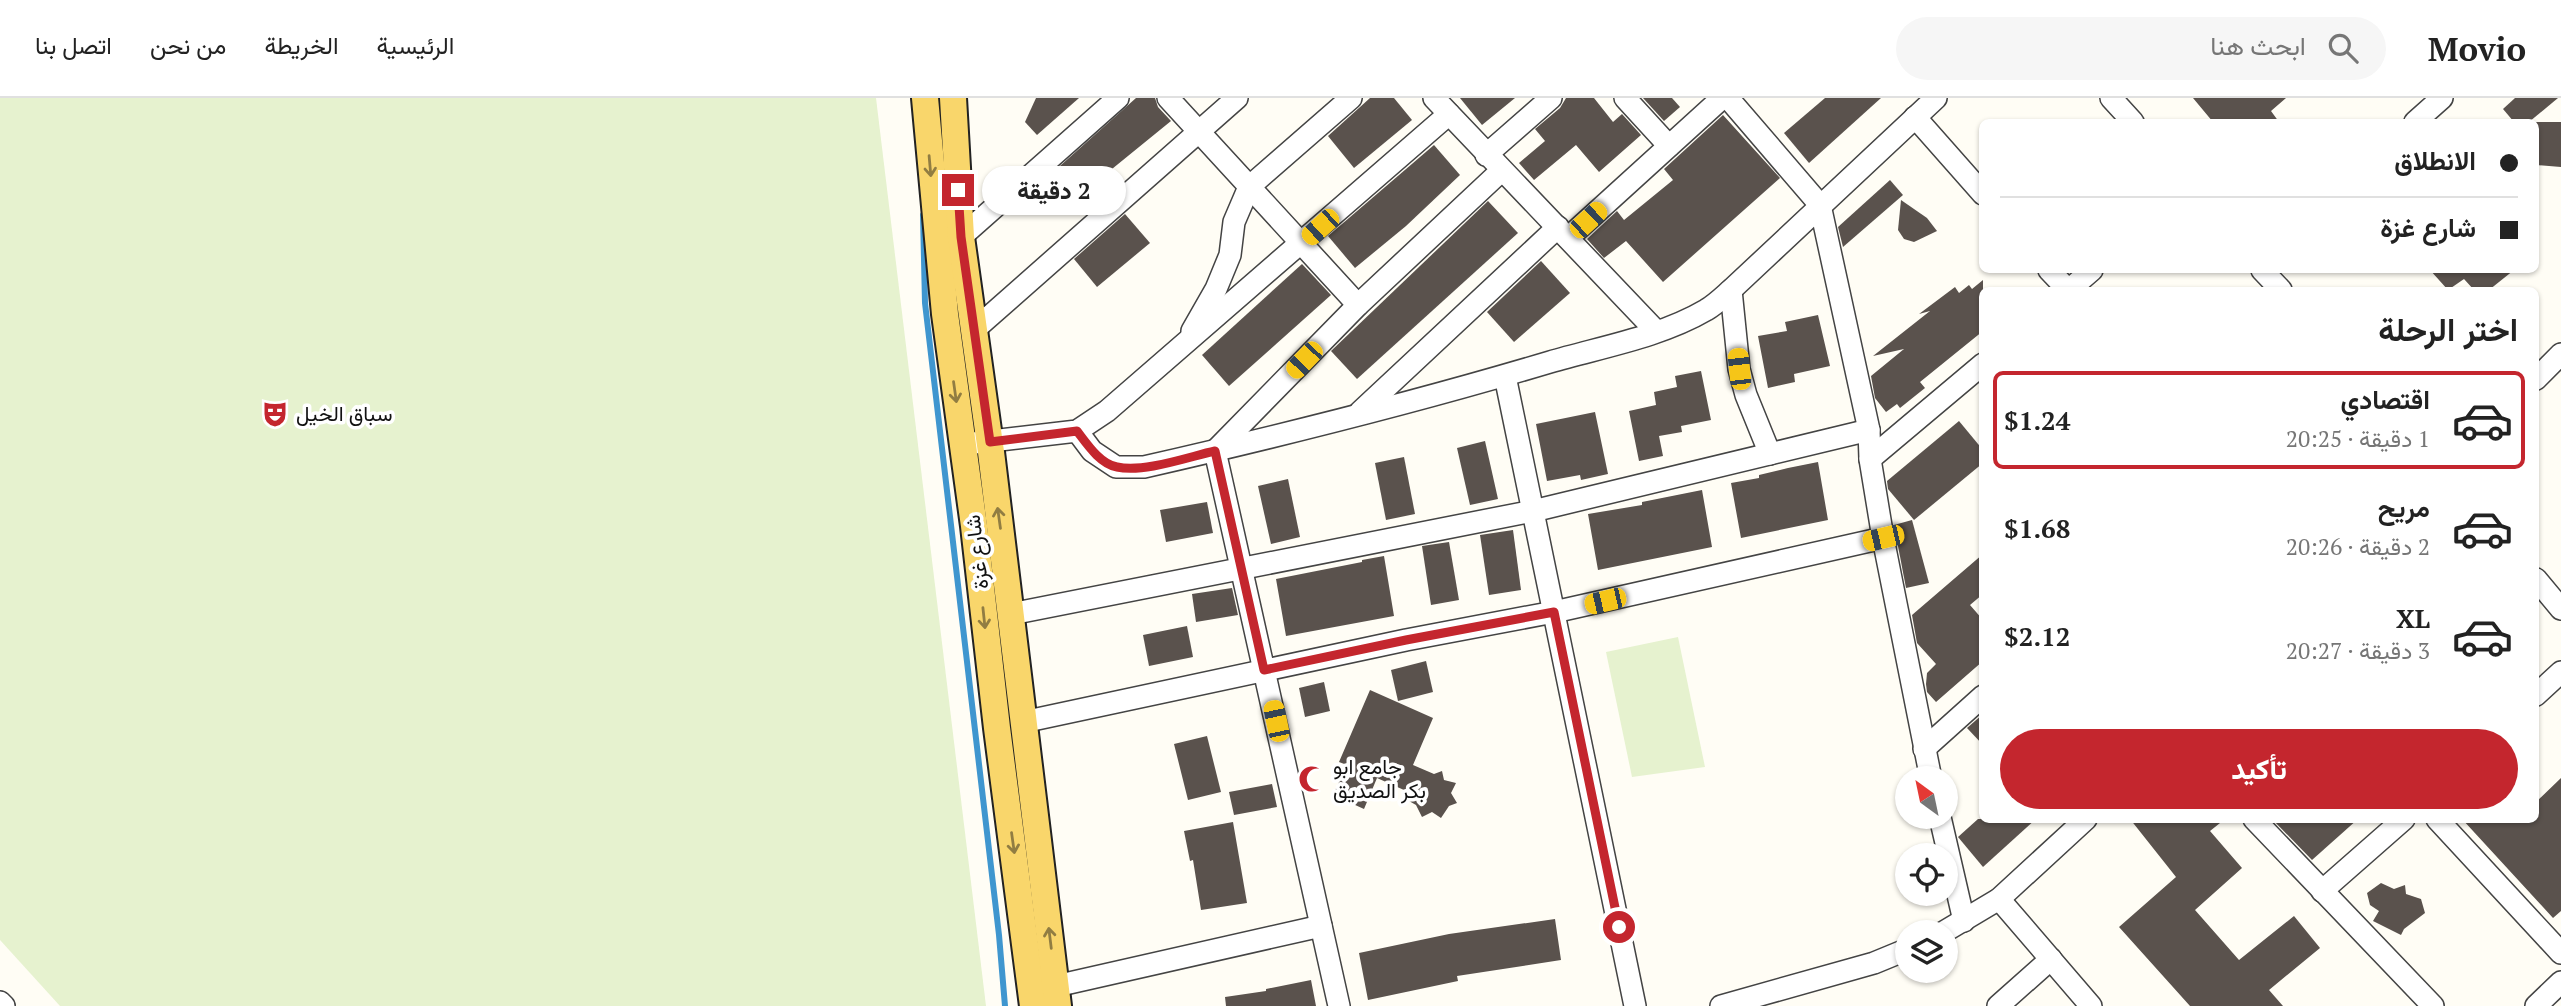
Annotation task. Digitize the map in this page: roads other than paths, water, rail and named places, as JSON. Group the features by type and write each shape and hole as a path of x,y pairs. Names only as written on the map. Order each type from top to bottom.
{"main road":[{"name":"شارع غزة","path":"925,98 945,314 1033,1006"},
{"name":"شارع غزة","path":"953,98 961,237 990,442 1057,996"}],"street":[{"path":"961,237 1118,98"},
{"path":"1168,98 1358,305"},
{"path":"974,330 1237,98"},
{"path":"1182,348 1216,289 1230,255 1234,222 1248,187 1351,98"},
{"path":"1434,98 1656,331"},
{"path":"1486,155 1551,98"},
{"path":"1625,98 1668,146"},
{"path":"1356,415 1563,232 1722,98"},
{"path":"1728,98 1820,205 1869,429 1870,460 1883,538 1928,766"},
{"path":"1077,431 1092,451 1116,467 1144,467 1505,376 1656,331 1707,310 1936,98"},
{"path":"2111,98 2130,119"},
{"path":"2418,119 2442,98"},
{"path":"963,444 1077,431 1107,411 1449,114"},
{"path":"1915,117 1979,189"},
{"path":"1215,451 1358,305 1501,171"},
{"path":"2052,273 2065,287"},
{"path":"2072,287 2088,273"},
{"path":"2265,273 2278,287"},
{"path":"1731,290 1739,369 1746,395 1770,454"},
{"path":"2539,376 2561,354"},
{"path":"1870,460 1979,366"},
{"path":"1505,376 1635,1006"},
{"path":"1011,614 1533,511 1869,429"},
{"path":"1215,451 1339,1006"},
{"path":"1023,722 1406,640 1554,612 1883,538"},
{"path":"2539,583 2561,609"},
{"path":"2539,692 2561,671"},
{"path":"1924,748 1979,700"},
{"path":"1958,924 1999,899 2082,823"},
{"path":"2258,823 2433,1006"},
{"path":"2322,891 2399,823"},
{"path":"2441,823 2561,953"},
{"path":"1943,830 1964,921"},
{"path":"1999,899 2091,1006"},
{"path":"1057,996 1321,926"},
{"path":"1721,1006 1874,963 1895,954"},
{"path":"1998,1006 2051,959"},
{"path":"2536,1006 2561,982"},
{"path":"0,1002 4,1006"}],"waterway":[{"path":"923,215 925,303 1005,1006"}],"place":[{"name":"سباق الخيل","path":"275,414"},
{"name":"جامع ابو بكر الصديق","path":"1312,779"}]}
